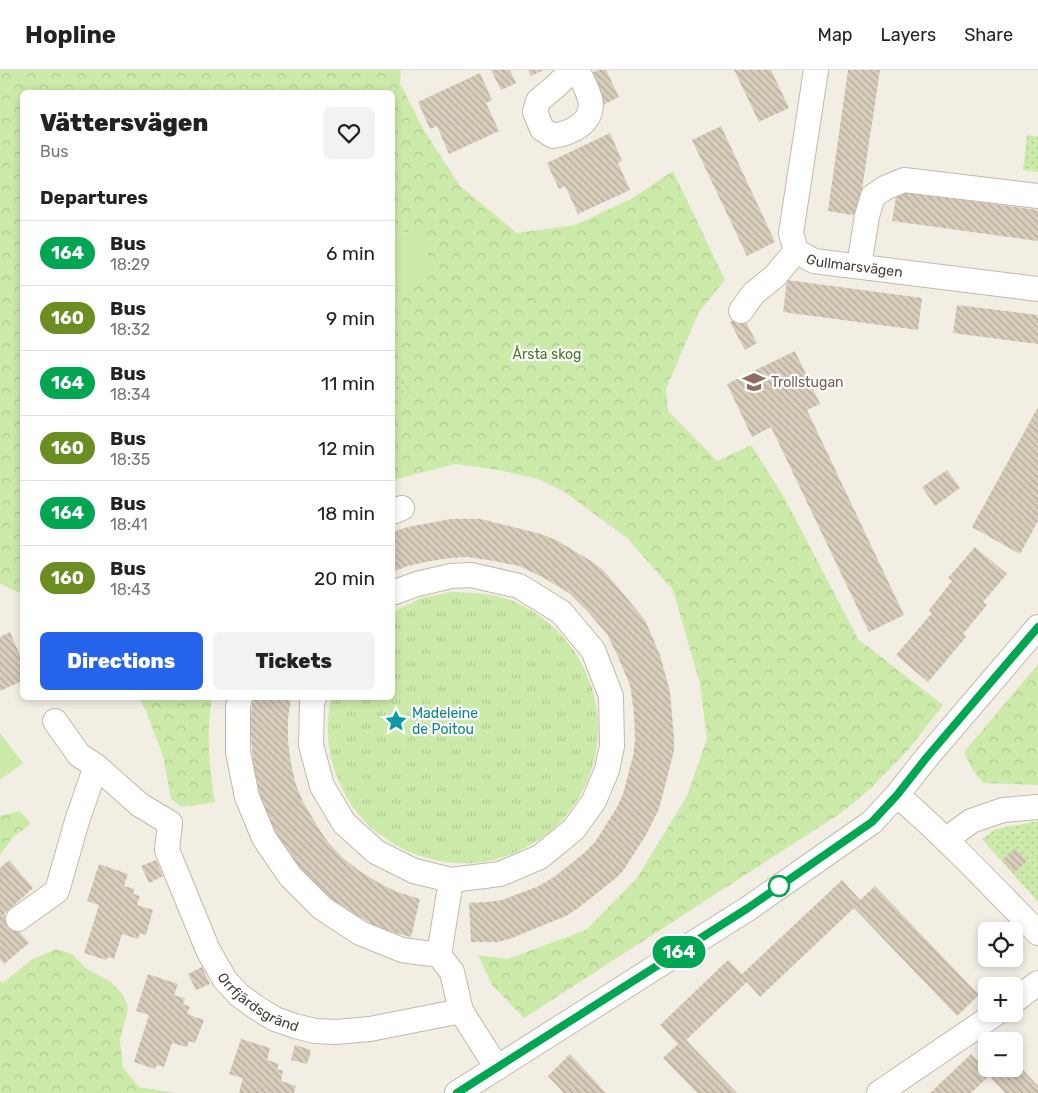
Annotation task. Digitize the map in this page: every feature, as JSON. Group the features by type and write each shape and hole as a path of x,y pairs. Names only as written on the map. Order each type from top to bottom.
{"street":[{"path":"568,70 566,76 538,100 535,112 542,128 553,136 566,134 583,124 589,112 590,101 586,88 576,70"},
{"name":"Gullmarsvägen","path":"816,70 791,233 796,251 814,261 1038,289"},
{"path":"859,266 867,216 873,196 904,180 1038,196"},
{"path":"741,311 753,294 775,276 796,251"},
{"path":"313,700 311,745 322,786 344,823 376,852 414,871 451,880 500,874 540,857 574,829 594,801 607,770 612,746 611,696 593,650 561,612 519,586 471,575 451,576 417,584 395,593"},
{"path":"457,1093 748,908 872,822 897,795 1038,627"},
{"path":"240,700 238,752 247,797 264,838 290,876 322,908 360,933 402,950 439,955 452,972 461,1011 497,1068"},
{"path":"18,919 57,891 77,821 96,766 79,755 55,721"},
{"name":"Orrfjärdsgränd","path":"96,766 140,805 170,822 167,850 208,950 225,980 239,995 256,1008 275,1019 295,1026 336,1032 370,1029 461,1011"},
{"path":"897,795 928,821 1038,933"},
{"path":"946,839 971,821 1003,810 1038,807"},
{"path":"439,955 451,880"},
{"path":"1023,994 1038,983"},
{"path":"879,1093 983,1022"}],"green space":[{"name":"Årsta skog","path":"0,70 401,70 400,83 422,127 460,186 517,233 575,225 631,199 673,171 725,280 699,312 666,389 668,411 717,461 751,445 784,497 858,639 943,705 908,750 871,788 841,813 524,1018 492,985 478,955 507,959 586,930 637,878 687,796 707,738 700,684 673,590 627,538 563,491 538,479 499,470 455,464 395,479 395,391 418,391 395,367 395,290 429,272 426,233 395,232 395,90 20,90 20,593 0,584"},
{"path":"1027,135 1038,137 1038,172 1023,170"},
{"path":"395,232 426,233 429,273 395,290"},
{"path":"395,367 419,391 395,391"},
{"path":"452,592 484,594 515,602 541,617 563,637 580,661 592,687 597,714 597,743 591,772 578,799 551,831 510,855 489,861 457,863 429,859 399,847 369,826 354,809 334,769 328,734 331,700 395,700 395,611 421,598"},
{"path":"1038,664 1038,785 983,783 971,767 964,752"},
{"path":"140,700 212,700 209,750 215,802 182,807 171,799 163,756"},
{"path":"0,733 23,763 0,780"},
{"path":"20,811 31,824 13,837 0,855 0,816"},
{"path":"1038,821 1038,902 982,839 996,829"},
{"path":"56,949 72,954 87,969 111,982 124,996 128,1008 120,1040 123,1068 139,1087 176,1093 0,1093 0,981 3,983 31,960"}],"building":[{"path":"491,70 510,70 516,83 501,90"},
{"path":"528,70 544,70 531,76"},
{"path":"598,70 606,70 619,97 603,105 588,75"},
{"path":"734,70 771,70 789,108 759,122"},
{"path":"848,70 880,70 858,216 828,211"},
{"path":"480,73 492,100 486,103 499,131 449,154 437,126 430,129 418,102"},
{"path":"721,126 775,242 747,256 692,140"},
{"path":"610,133 622,161 618,163 630,190 578,214 565,186 559,189 547,163"},
{"path":"897,191 1038,210 1038,241 892,221"},
{"path":"787,280 922,298 918,330 783,312"},
{"path":"957,305 1038,315 1038,344 953,333"},
{"path":"742,315 757,343 745,350 730,322"},
{"path":"795,351 820,404 807,410 904,615 869,632 771,427 752,437 727,384"},
{"path":"1038,407 1038,521 1020,554 972,527"},
{"path":"947,470 960,488 935,506 922,487"},
{"path":"451,519 481,519 541,534 556,540 591,561 602,569 645,620 660,655 670,692 674,751 659,809 646,835 623,871 566,916 498,942 471,942 469,903 502,900 539,886 554,877 595,842 616,809 623,794 635,741 634,712 630,685 607,634 569,593 544,578 519,566 468,557 425,562 395,571 395,531"},
{"path":"975,547 1007,574 983,602 987,605 963,634 966,637 928,682 896,655 932,613 929,610 952,581 948,578"},
{"path":"10,632 20,655 20,682 0,691 0,637"},
{"path":"253,700 291,700 288,719 290,758 295,782 303,802 328,842 343,858 379,883 397,892 420,899 411,937 379,928 342,907 302,872 272,828 266,815 254,776 250,722"},
{"path":"1015,848 1027,861 1014,873 1002,860"},
{"path":"9,860 33,888 4,914 29,943 4,964 0,959 0,868"},
{"path":"156,860 163,876 149,883 141,866"},
{"path":"99,864 128,874 124,886 135,889 133,894 140,896 137,905 153,910 146,935 140,933 138,939 122,934 114,959 108,957 106,960 84,953 99,905 87,901"},
{"path":"842,880 860,900 875,886 978,996 957,1016 854,908 760,997 747,982 686,1040 737,1093 697,1093 663,1058 678,1044 660,1025 728,960 742,974"},
{"path":"202,967 210,984 196,990 188,974"},
{"path":"148,974 178,984 174,995 185,998 183,1004 190,1007 187,1014 204,1020 195,1043 189,1041 187,1047 172,1043 164,1067 157,1065 155,1069 134,1062 149,1015 136,1011"},
{"path":"241,1039 270,1048 267,1060 279,1064 277,1069 283,1071 281,1081 296,1086 294,1093 239,1093 243,1078 229,1074"},
{"path":"295,1045 311,1050 307,1064 291,1060"},
{"path":"570,1054 606,1093 564,1093 548,1076"},
{"path":"971,1054 978,1062 978,1077 988,1077 971,1093 930,1093"},
{"path":"1023,1070 1038,1086 1038,1093 1005,1093 990,1077 1023,1077"}],"bus line":[{"name":"164","path":"457,1093 748,908 872,822 897,795 1038,627"}],"place":[{"name":"Trollstugan","path":"754,382"},
{"name":"Madeleine de Poitou","path":"396,721"}]}
